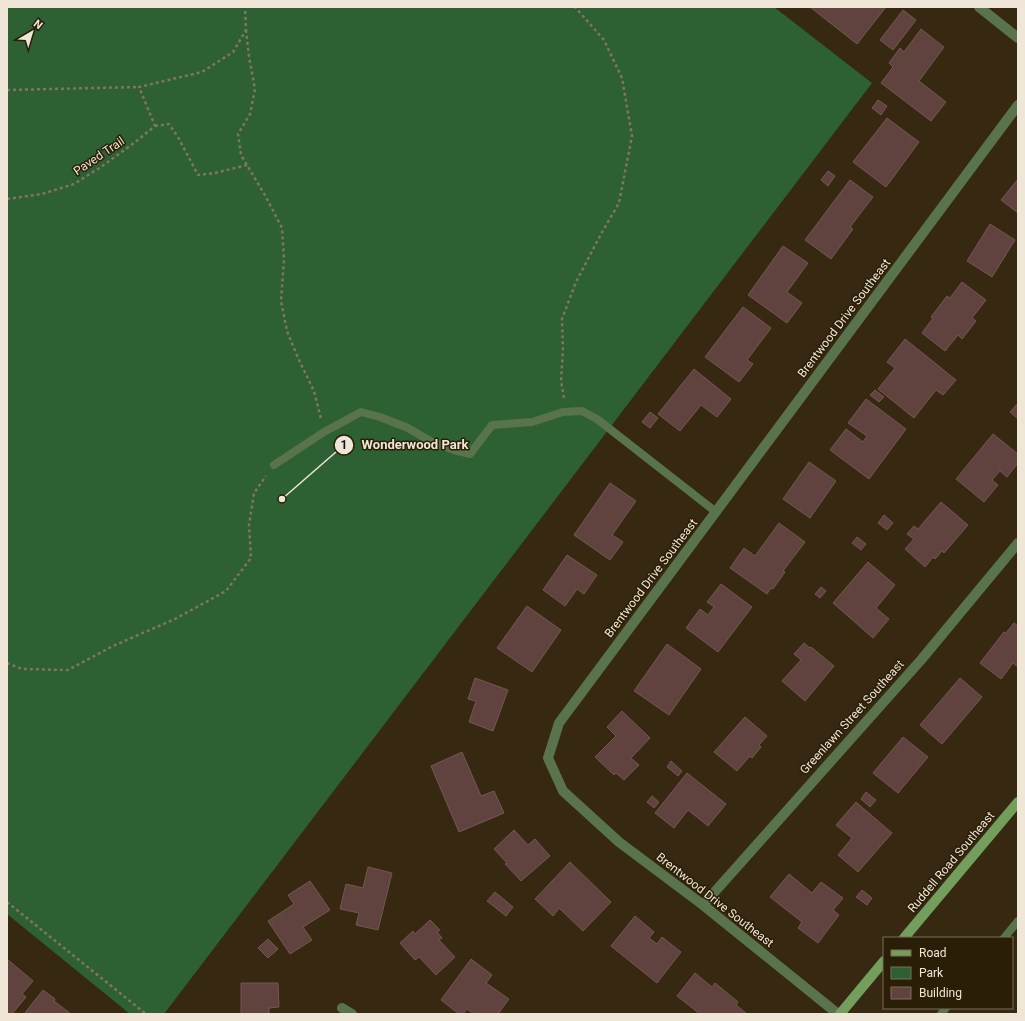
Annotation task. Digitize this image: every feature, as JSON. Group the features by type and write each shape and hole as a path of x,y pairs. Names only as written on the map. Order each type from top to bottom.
{"main road":[{"name":"Ruddell Road Southeast","path":"905,937 1018,802"},
{"path":"839,1014 883,962"}],"street":[{"path":"979,7 1018,38"},
{"name":"Brentwood Drive Southeast","path":"839,1014 703,905 619,842 562,791 548,758 559,723 1018,105"},
{"name":"Greenlawn Street Southeast","path":"703,905 921,660 1018,543"},
{"path":"342,1008 352,1014"}],"lane":[{"path":"274,465 324,432 361,412 380,417 408,428 442,446 470,454 492,425 532,422 563,412 582,411 597,419 716,512"},
{"path":"1005,937 1018,921"}],"path":[{"path":"244,7 249,57 255,89 250,114 238,134 241,155 266,197 282,228 284,259 281,301 287,331 314,391 324,432"},
{"path":"564,402 561,381 563,351 562,319 576,282 619,203 632,136 622,78 604,40 575,7"},
{"path":"7,90 139,87 202,72 233,52 246,30"},
{"path":"139,87 154,126 169,124 178,137 198,175 215,173 247,165"},
{"name":"Paved Trail","path":"7,198 42,194 74,184 101,167 134,143 154,126"},
{"path":"7,663 22,669 68,670 113,646 175,619 226,591 251,558 249,524 254,493 274,465"},
{"path":"7,902 146,1014"}],"green space":[{"path":"7,7 774,7 872,83 164,1014 130,1014 7,914"}],"building":[{"path":"810,7 886,7 857,44"},
{"path":"903,10 916,20 893,50 880,40"},
{"path":"921,29 944,47 919,81 946,102 931,121 881,83 893,67 889,63 900,48 904,52"},
{"path":"878,100 887,106 881,115 872,108"},
{"path":"887,118 919,142 886,187 853,162"},
{"path":"828,171 835,176 828,186 821,180"},
{"path":"1018,179 1018,213 1001,200"},
{"path":"850,180 873,197 850,227 853,229 831,259 805,240"},
{"path":"990,224 1015,240 992,277 967,261"},
{"path":"783,246 808,263 787,292 802,303 787,323 748,295"},
{"path":"962,282 986,300 972,318 976,321 962,339 958,335 945,351 922,333 933,318 931,317 947,296 950,298"},
{"path":"743,307 771,328 747,360 753,364 739,382 705,357"},
{"path":"905,339 956,380 943,395 936,390 914,418 878,389 895,368 887,362"},
{"path":"694,369 731,399 717,417 701,405 680,431 658,414"},
{"path":"875,390 884,397 879,402 870,395"},
{"path":"866,399 906,429 869,479 830,450 846,429 863,442 867,436 848,423"},
{"path":"1018,403 1018,419 1010,412"},
{"path":"650,412 658,418 650,428 642,422"},
{"path":"993,434 1018,454 1018,463 1007,477 1000,471 992,480 998,485 984,502 956,479"},
{"path":"809,462 836,481 810,518 783,499"},
{"path":"610,483 636,501 612,535 623,542 610,560 574,535"},
{"path":"941,502 968,525 944,553 942,551 935,559 933,557 925,567 905,549 914,539 907,534 914,526 918,529"},
{"path":"884,515 893,523 887,530 878,523"},
{"path":"779,523 805,542 783,571 785,572 773,589 771,588 767,594 730,568 744,548 755,556"},
{"path":"857,537 866,544 861,550 852,543"},
{"path":"567,555 597,575 584,594 577,589 565,606 543,590"},
{"path":"868,562 895,585 876,608 889,619 873,638 833,603"},
{"path":"721,584 752,607 718,652 686,628 700,609 708,615 714,607 707,602"},
{"path":"821,587 826,591 820,598 815,594"},
{"path":"527,606 561,630 532,672 497,648"},
{"path":"1014,623 1018,626 1018,667 1013,663 1001,679 980,663 1004,632 1006,633"},
{"path":"804,643 834,666 805,701 782,681 801,660 794,654"},
{"path":"667,644 701,669 669,715 634,691"},
{"path":"475,678 508,690 493,731 469,722 476,701 468,699"},
{"path":"960,678 982,697 942,744 920,725"},
{"path":"622,711 650,738 631,758 639,765 624,780 616,773 614,775 595,757 616,736 607,727"},
{"path":"745,717 767,736 759,745 761,747 752,758 750,756 737,771 714,752"},
{"path":"903,737 928,757 898,793 873,773"},
{"path":"462,752 481,796 494,791 504,813 459,832 431,766"},
{"path":"671,761 682,771 678,776 667,767"},
{"path":"687,773 726,804 708,826 688,810 674,828 655,813"},
{"path":"866,792 876,800 870,807 861,799"},
{"path":"652,796 659,802 654,808 647,802"},
{"path":"856,802 892,833 858,872 838,855 852,838 836,825"},
{"path":"514,830 528,845 535,839 550,856 521,881 505,864 507,863 494,849"},
{"path":"570,862 611,902 583,931 559,908 553,916 535,899"},
{"path":"368,867 392,873 378,930 356,925 359,913 340,909 346,884 363,888"},
{"path":"789,874 812,893 821,882 843,898 833,910 839,915 818,943 798,928 802,922 770,897"},
{"path":"310,881 330,910 303,927 312,940 290,954 268,921 294,904 288,895"},
{"path":"862,890 872,898 867,905 856,897"},
{"path":"495,892 513,907 506,916 487,901"},
{"path":"635,916 654,932 649,938 657,944 662,937 681,952 657,983 611,946"},
{"path":"430,920 440,930 437,932 442,938 439,940 455,957 436,975 419,957 415,960 400,943 413,931 415,934"},
{"path":"268,939 278,949 268,958 258,948"},
{"path":"7,959 33,981 22,994 26,997 12,1014 7,1014"},
{"path":"471,959 492,975 486,983 509,999 498,1014 474,1014 467,1009 463,1014 459,1014 441,1000"},
{"path":"695,973 712,987 715,983 738,1002 736,1005 747,1014 700,1014 677,996"},
{"path":"241,983 278,983 279,1007 269,1008 269,1014 241,1014"},
{"path":"43,990 55,999 54,1001 71,1014 24,1014"}],"place":[{"name":"Wonderwood Park","path":"282,499"}]}
